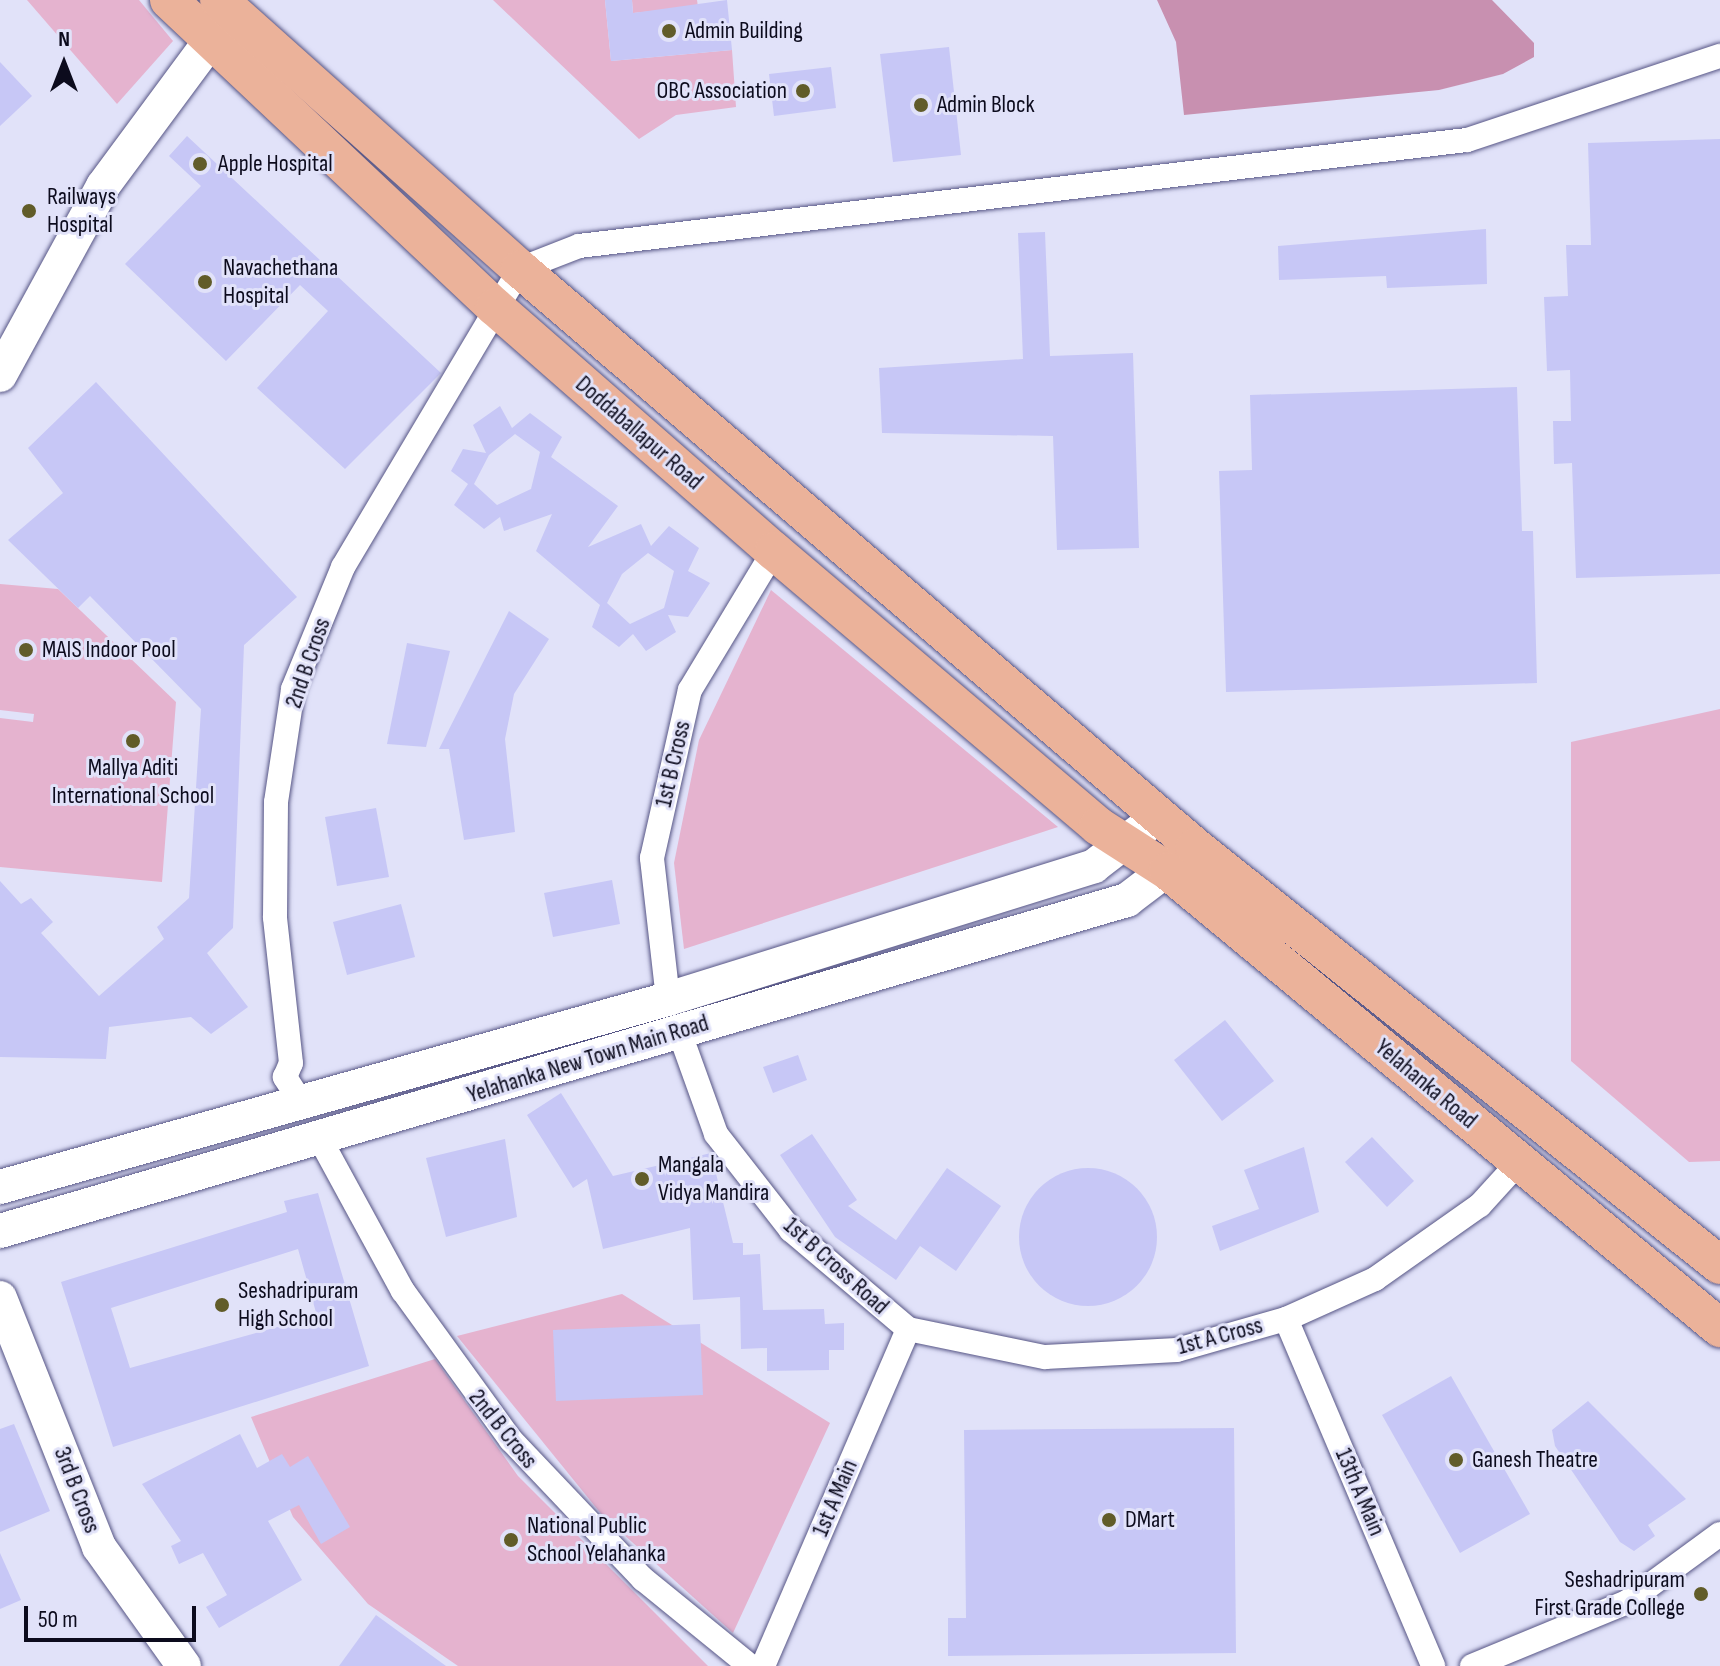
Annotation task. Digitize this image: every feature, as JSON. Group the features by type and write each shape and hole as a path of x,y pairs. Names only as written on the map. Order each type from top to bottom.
{"main road":[{"name":"Doddaballapur Road","path":"169,0 209,43 495,307 774,551 1098,826 1129,843"},
{"name":"Doddaballapur Road","path":"219,0 520,269 1159,816"},
{"path":"0,375 103,186 209,43"},
{"name":"Yelahanka New Town Main Road","path":"0,1187 668,999 1101,863 1159,816"},
{"name":"Yelahanka Road","path":"1159,816 1182,859 1508,1176 1720,1328"},
{"name":"Yelahanka Road","path":"1129,843 1182,859 1720,1265"},
{"name":"Yelahanka New Town Main Road","path":"0,1231 1127,900 1182,859"},
{"name":"3rd B Cross","path":"0,1298 99,1547 172,1662"}],"street":[{"path":"520,269 579,246 1467,140 1720,56"},
{"name":"2nd B Cross","path":"301,1102 285,1077 291,1063 275,917 276,802 293,689 343,567 473,357 495,307 520,269"},
{"name":"1st B Cross","path":"668,999 652,858 690,690 774,551"},
{"name":"1st B Cross Road","path":"679,1031 716,1134 791,1230 908,1329"},
{"name":"2nd B Cross","path":"320,1139 403,1291 511,1440 643,1579 750,1666"},
{"name":"1st A Cross","path":"908,1329 1045,1357 1177,1350 1286,1319 1375,1279 1508,1176"},
{"name":"13th A Main","path":"1286,1319 1433,1666"},
{"name":"1st A Main","path":"763,1666 908,1329"},
{"path":"1472,1666 1627,1602 1720,1534"}],"shaded area":[{"path":"27,0 139,0 173,41 117,104"},
{"path":"493,0 605,0 611,61 732,50 736,107 676,115 639,139"},
{"path":"632,0 697,0 698,7 633,13"},
{"path":"1157,0 1492,0 1534,43 1534,57 1503,74 1439,90 1184,115 1176,42"},
{"path":"0,584 58,589 176,702 162,882 0,867 0,718 33,722 34,714 0,710"},
{"path":"771,590 1058,827 684,949 674,863 699,740"},
{"path":"1720,709 1720,1161 1689,1162 1571,1061 1571,742"},
{"path":"622,1294 830,1423 733,1633 602,1515 457,1336"},
{"path":"435,1359 518,1476 708,1666 458,1666 368,1604 293,1517 251,1417"}],"building":[{"name":"Admin Building","path":"605,0 632,0 633,13 727,0 732,50 611,61"},
{"name":"Admin Block","path":"949,47 961,155 893,162 880,54"},
{"path":"0,62 32,96 0,126"},
{"name":"OBC Association","path":"831,67 836,108 774,116 769,74"},
{"path":"187,136 441,373 345,469 257,388 328,311 300,285 226,361 125,264 201,186 169,156"},
{"path":"1720,139 1720,574 1576,578 1572,463 1554,464 1553,421 1571,421 1570,370 1547,371 1544,297 1568,296 1566,245 1591,245 1588,143"},
{"path":"1486,229 1487,284 1387,288 1386,276 1279,280 1278,246"},
{"path":"1045,232 1050,356 1133,353 1139,548 1057,550 1053,436 882,433 879,368 1023,359 1018,233"},
{"name":"Mallya Aditi International School","path":"96,382 297,597 244,645 233,928 207,953 248,1007 211,1034 191,1017 109,1027 106,1059 0,1057 0,881 21,904 31,898 53,922 41,933 99,996 164,939 157,927 189,898 201,709 90,596 78,608 8,540 63,493 28,448"},
{"path":"1517,387 1522,531 1533,531 1537,683 1226,692 1219,471 1252,470 1250,395"},
{"path":"500,406 512,428 530,413 562,437 551,457 618,506 588,547 641,524 651,546 669,526 699,548 688,571 710,583 688,617 668,615 676,632 646,651 633,634 619,647 592,627 600,605 536,551 552,514 504,531 500,517 484,529 454,505 468,484 451,471 463,449 486,453 473,425","holes":["515,434 540,452 531,489 497,505 474,484 489,455","648,553 674,571 664,608 630,624 607,603 622,574"]},
{"path":"509,611 549,639 514,694 505,739 515,832 464,840 449,749 439,749"},
{"path":"407,643 450,651 426,747 387,744"},
{"path":"376,808 389,877 337,886 325,817"},
{"path":"612,880 620,924 553,937 544,893"},
{"path":"401,904 415,957 347,975 333,922"},
{"path":"1225,1020 1274,1081 1222,1121 1174,1060"},
{"path":"798,1055 807,1080 773,1093 763,1067"},
{"path":"561,1093 613,1176 711,1153 733,1243 743,1243 743,1255 760,1254 763,1310 824,1309 825,1324 844,1323 844,1350 829,1350 829,1370 767,1371 767,1348 741,1349 740,1297 693,1300 690,1228 603,1249 587,1179 573,1188 527,1115"},
{"path":"812,1134 857,1200 848,1206 896,1240 947,1168 1001,1206 956,1271 920,1246 896,1280 835,1237 780,1155"},
{"path":"1372,1137 1414,1181 1387,1207 1345,1162"},
{"path":"505,1139 517,1217 446,1237 426,1158"},
{"path":"1304,1147 1319,1212 1220,1251 1212,1226 1259,1209 1244,1170"},
{"path":"1088,1168 1114,1173 1137,1188 1152,1211 1157,1237 1152,1263 1137,1286 1114,1301 1088,1306 1062,1301 1039,1286 1024,1263 1019,1237 1024,1211 1039,1188 1062,1173"},
{"path":"318,1193 369,1366 113,1447 61,1282 287,1212 284,1201","holes":["298,1249 317,1316 130,1368 111,1308"]},
{"path":"700,1324 703,1395 556,1401 553,1330"},
{"path":"1451,1376 1530,1514 1460,1553 1382,1415"},
{"path":"1588,1401 1686,1499 1648,1525 1655,1536 1634,1551 1620,1542 1555,1446 1552,1430"},
{"path":"14,1424 50,1511 0,1532 0,1429"},
{"path":"1234,1428 1236,1653 948,1656 948,1618 966,1618 964,1430"},
{"path":"240,1434 257,1468 282,1454 290,1467 308,1456 350,1527 321,1544 299,1505 268,1521 302,1580 219,1628 206,1607 227,1595 203,1553 179,1564 171,1546 181,1541 142,1484"},
{"path":"0,1553 21,1600 0,1609"},
{"path":"376,1615 446,1666 339,1666"}],"place":[{"name":"Admin Building","path":"669,31"},
{"name":"OBC Association","path":"803,91"},
{"name":"Admin Block","path":"921,105"},
{"name":"Apple Hospital","path":"200,164"},
{"name":"Railways Hospital","path":"29,211"},
{"name":"Navachethana Hospital","path":"205,282"},
{"name":"MAIS Indoor Pool","path":"26,650"},
{"name":"Mallya Aditi International School","path":"133,741"},
{"name":"Mangala Vidya Mandira","path":"642,1179"},
{"name":"Seshadripuram High School","path":"222,1305"},
{"name":"Ganesh Theatre","path":"1456,1460"},
{"name":"DMart","path":"1109,1520"},
{"name":"National Public School Yelahanka","path":"511,1540"},
{"name":"Seshadripuram First Grade College","path":"1701,1594"}]}
